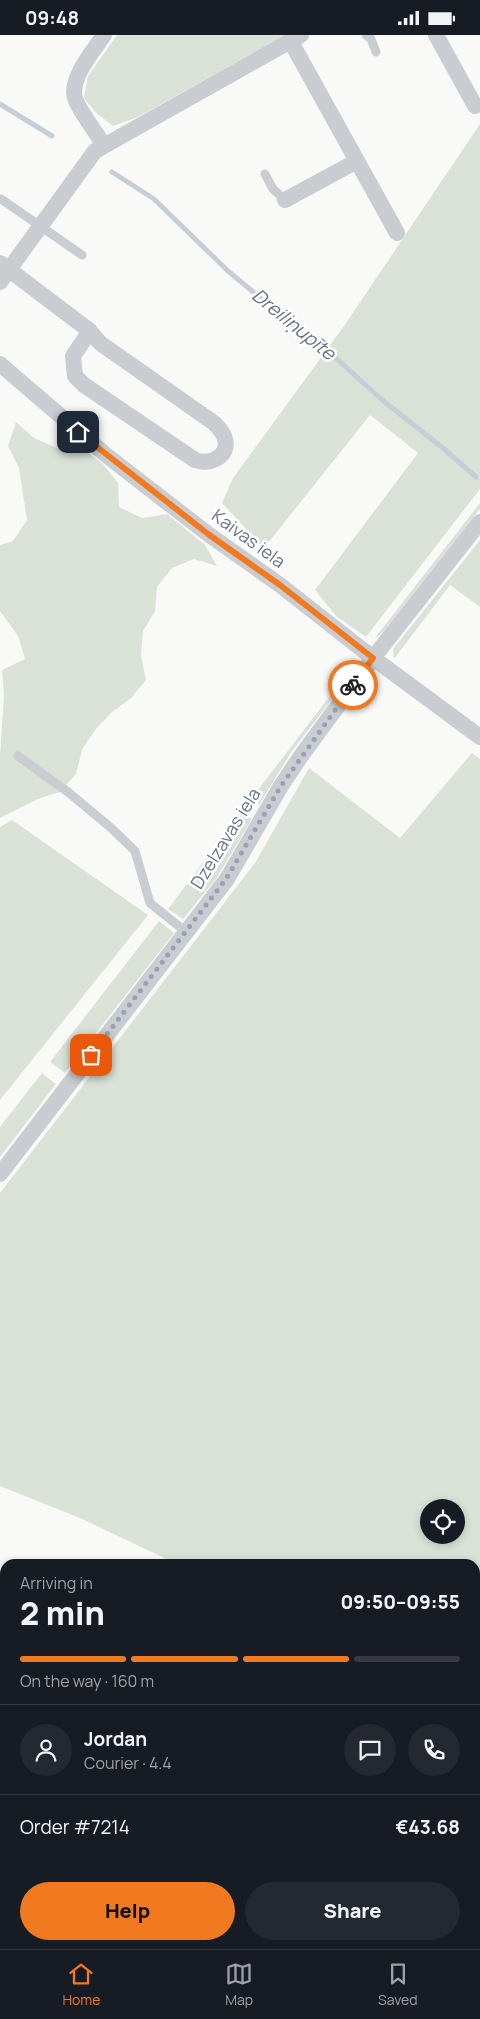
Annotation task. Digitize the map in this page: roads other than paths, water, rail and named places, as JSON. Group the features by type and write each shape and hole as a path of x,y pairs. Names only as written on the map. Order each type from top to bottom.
{"street":[{"path":"104,35 78,74 74,88 75,98 104,145"},
{"path":"436,35 475,106"},
{"path":"90,331 73,356 75,376 84,385 195,460 204,463 214,461 219,457 226,445 225,437 218,427 100,343 90,331 3,271 40,226 91,155 104,145 296,39 357,161 397,233"},
{"path":"285,199 357,161"},
{"name":"Kaivas iela","path":"0,364 106,455 208,534 293,595 373,658 480,737"},
{"name":"Dzelzavas iela","path":"0,1173 226,879 301,756 373,658 480,522"}],"lane":[{"path":"366,35 371,39 376,52"},
{"path":"265,173 273,189 285,199"},
{"path":"1,199 82,255"},
{"path":"18,756 68,792 135,851 150,903 186,932"}],"waterway":[{"name":"Dreiliņupīte","path":"0,104 52,136"},
{"name":"Dreiliņupīte","path":"112,172 154,199 228,271 300,331 327,350 381,399 476,477"}]}
